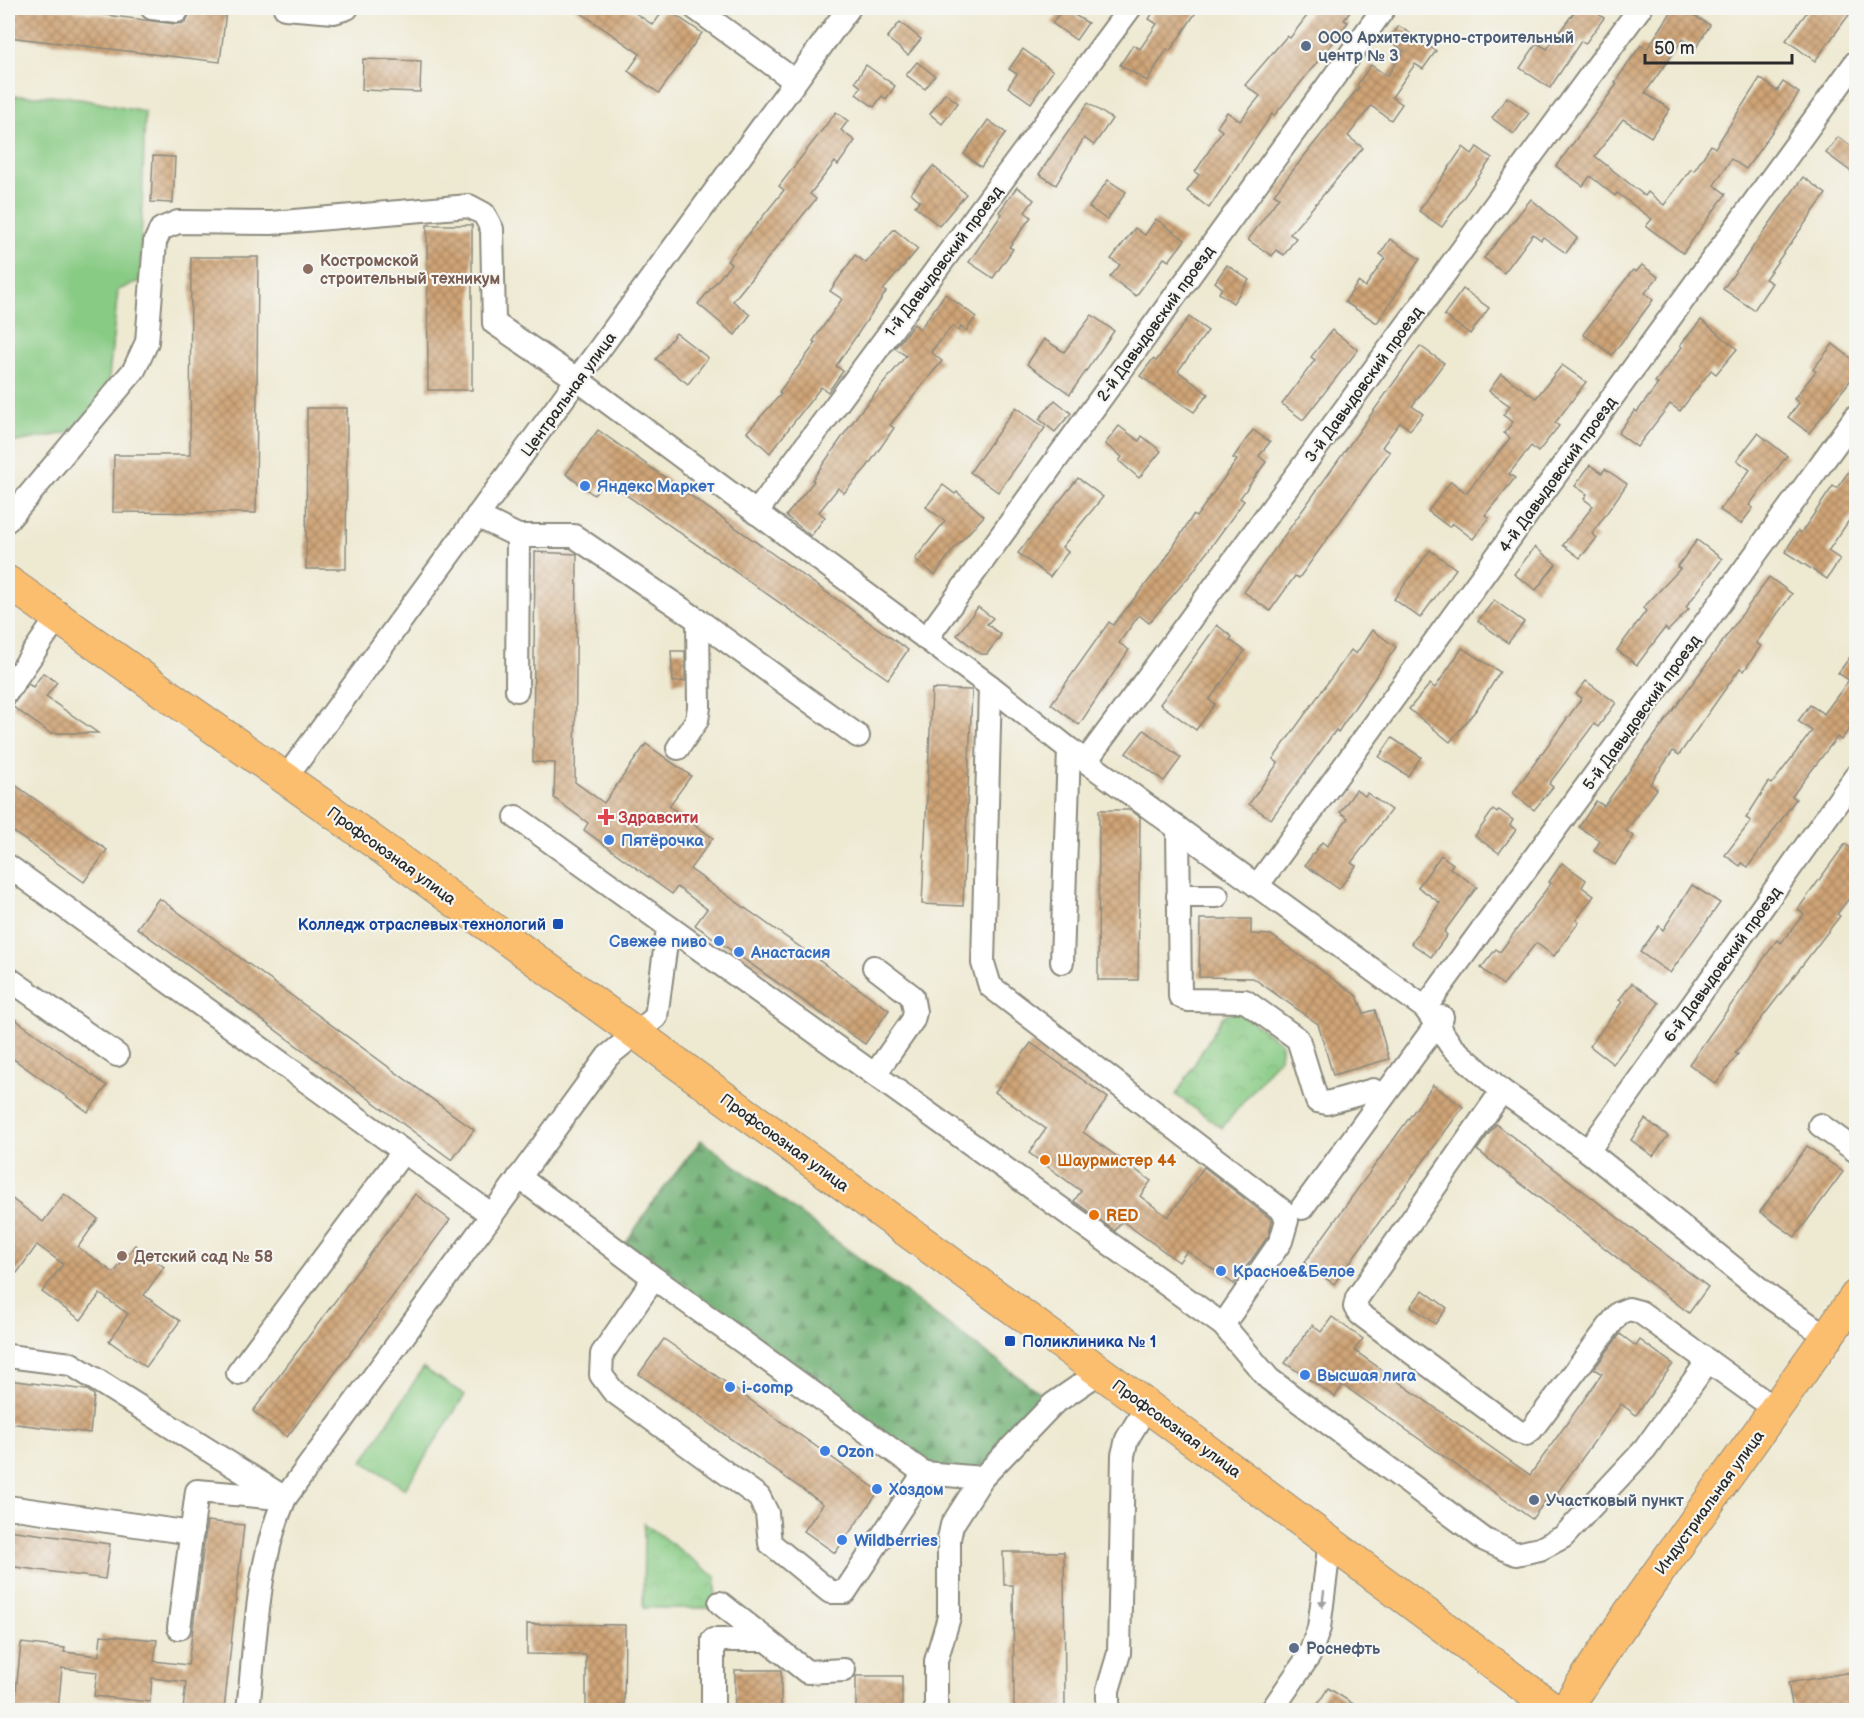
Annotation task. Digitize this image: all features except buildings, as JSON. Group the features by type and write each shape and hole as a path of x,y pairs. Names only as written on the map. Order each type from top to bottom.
{"highway":[{"name":"Профсоюзная улица","path":"8,582 636,1033 1147,1406 1556,1710"},
{"name":"Индустриальная улица","path":"1565,1710 1630,1612 1857,1296"}],"street":[{"path":"152,8 177,11"},
{"path":"285,8 334,12 347,8"},
{"path":"695,8 795,81"},
{"name":"Центральная улица","path":"285,779 849,8"},
{"name":"1-й Давыдовский проезд","path":"756,513 1130,8"},
{"name":"2-й Давыдовский проезд","path":"926,639 1384,8"},
{"name":"3-й Давыдовский проезд","path":"1078,755 1640,8"},
{"name":"4-й Давыдовский проезд","path":"1257,886 1857,62"},
{"path":"8,520 134,370 147,342 155,242 161,229 178,222 271,223 469,206 484,214 492,229 494,324 578,380 990,686 1078,755 1434,1017 1452,1047 1502,1091 1588,1152 1771,1298 1827,1337"},
{"name":"5-й Давыдовский проезд","path":"1302,1208 1383,1097 1434,1017 1857,416"},
{"path":"477,516 518,536 574,536 698,620 858,736"},
{"path":"516,690 518,536"},
{"path":"8,690 57,618"},
{"path":"678,748 697,720 699,707 698,620"},
{"path":"990,686 983,963 986,977 990,986 1283,1210 1287,1220 1281,1241 1223,1325"},
{"path":"1062,962 1078,755"},
{"name":"6-й Давыдовский проезд","path":"1588,1152 1857,776"},
{"path":"516,817 1223,1325 1269,1379 1485,1540 1516,1554 1540,1549 1563,1537 1645,1449 1708,1360"},
{"path":"1178,828 1180,996 1188,1000 1245,1001 1298,1039 1317,1101 1327,1103 1373,1090 1383,1097"},
{"path":"8,866 492,1215"},
{"path":"1178,896 1217,896"},
{"path":"248,1710 263,1562 273,1526 285,1498 608,1056 656,1017 668,928"},
{"path":"874,967 912,996 915,1012 913,1020 875,1074"},
{"path":"8,978 117,1055"},
{"path":"1502,1091 1357,1298 1355,1307 1360,1314 1517,1431 1526,1434 1532,1430 1618,1313 1629,1309 1641,1312 1775,1409"},
{"path":"1820,1125 1857,1151"},
{"path":"238,1373 404,1152"},
{"path":"519,1177 654,1278 924,1473 982,1478"},
{"path":"654,1278 602,1354 601,1375 613,1391 759,1497 767,1513 770,1543 830,1592 845,1592 924,1473"},
{"path":"8,1356 71,1364 285,1498"},
{"path":"936,1710 936,1661 949,1617 949,1539 952,1525 982,1478 1053,1404 1100,1372"},
{"path":"1108,1710 1108,1690 1119,1653 1123,1455 1127,1439 1147,1406"},
{"path":"179,1628 197,1491 285,1498"},
{"path":"8,1507 192,1533"},
{"path":"1272,1710 1309,1656 1319,1628 1330,1541"},
{"path":"720,1603 807,1672 844,1670"},
{"path":"713,1710 713,1641 767,1641"}],"green space":[{"path":"8,96 65,96 145,112 140,281 118,290 107,396 67,433 9,443"},
{"path":"1237,1011 1282,1043 1280,1057 1222,1128 1176,1095 1223,1016"},
{"path":"701,1140 1048,1399 981,1472 927,1467 624,1246 651,1205"},
{"path":"423,1368 465,1395 405,1489 363,1461"},
{"path":"644,1523 716,1577 716,1608 643,1608"}],"place":[{"name":"ООО Архитектурно-строительный центр № 3","path":"1306,46"},
{"name":"Костромской строительный техникум","path":"308,269"},
{"name":"Яндекс Маркет","path":"585,486"},
{"name":"Здравсити","path":"606,817"},
{"name":"Пятёрочка","path":"609,840"},
{"name":"Колледж отраслевых технологий","path":"558,924"},
{"name":"Свежее пиво","path":"719,941"},
{"name":"Анастасия","path":"739,952"},
{"name":"Шаурмистер 44","path":"1045,1160"},
{"name":"RED","path":"1094,1215"},
{"name":"Детский сад № 58","path":"122,1256"},
{"name":"Красное&Белое","path":"1221,1271"},
{"name":"Поликлиника № 1","path":"1010,1341"},
{"name":"Высшая лига","path":"1305,1375"},
{"name":"i-comp","path":"730,1387"},
{"name":"Ozon","path":"825,1451"},
{"name":"Хоздом","path":"877,1489"},
{"name":"Участковый пункт","path":"1534,1500"},
{"name":"Wildberries","path":"842,1540"},
{"name":"Роснефть","path":"1294,1648"}]}
